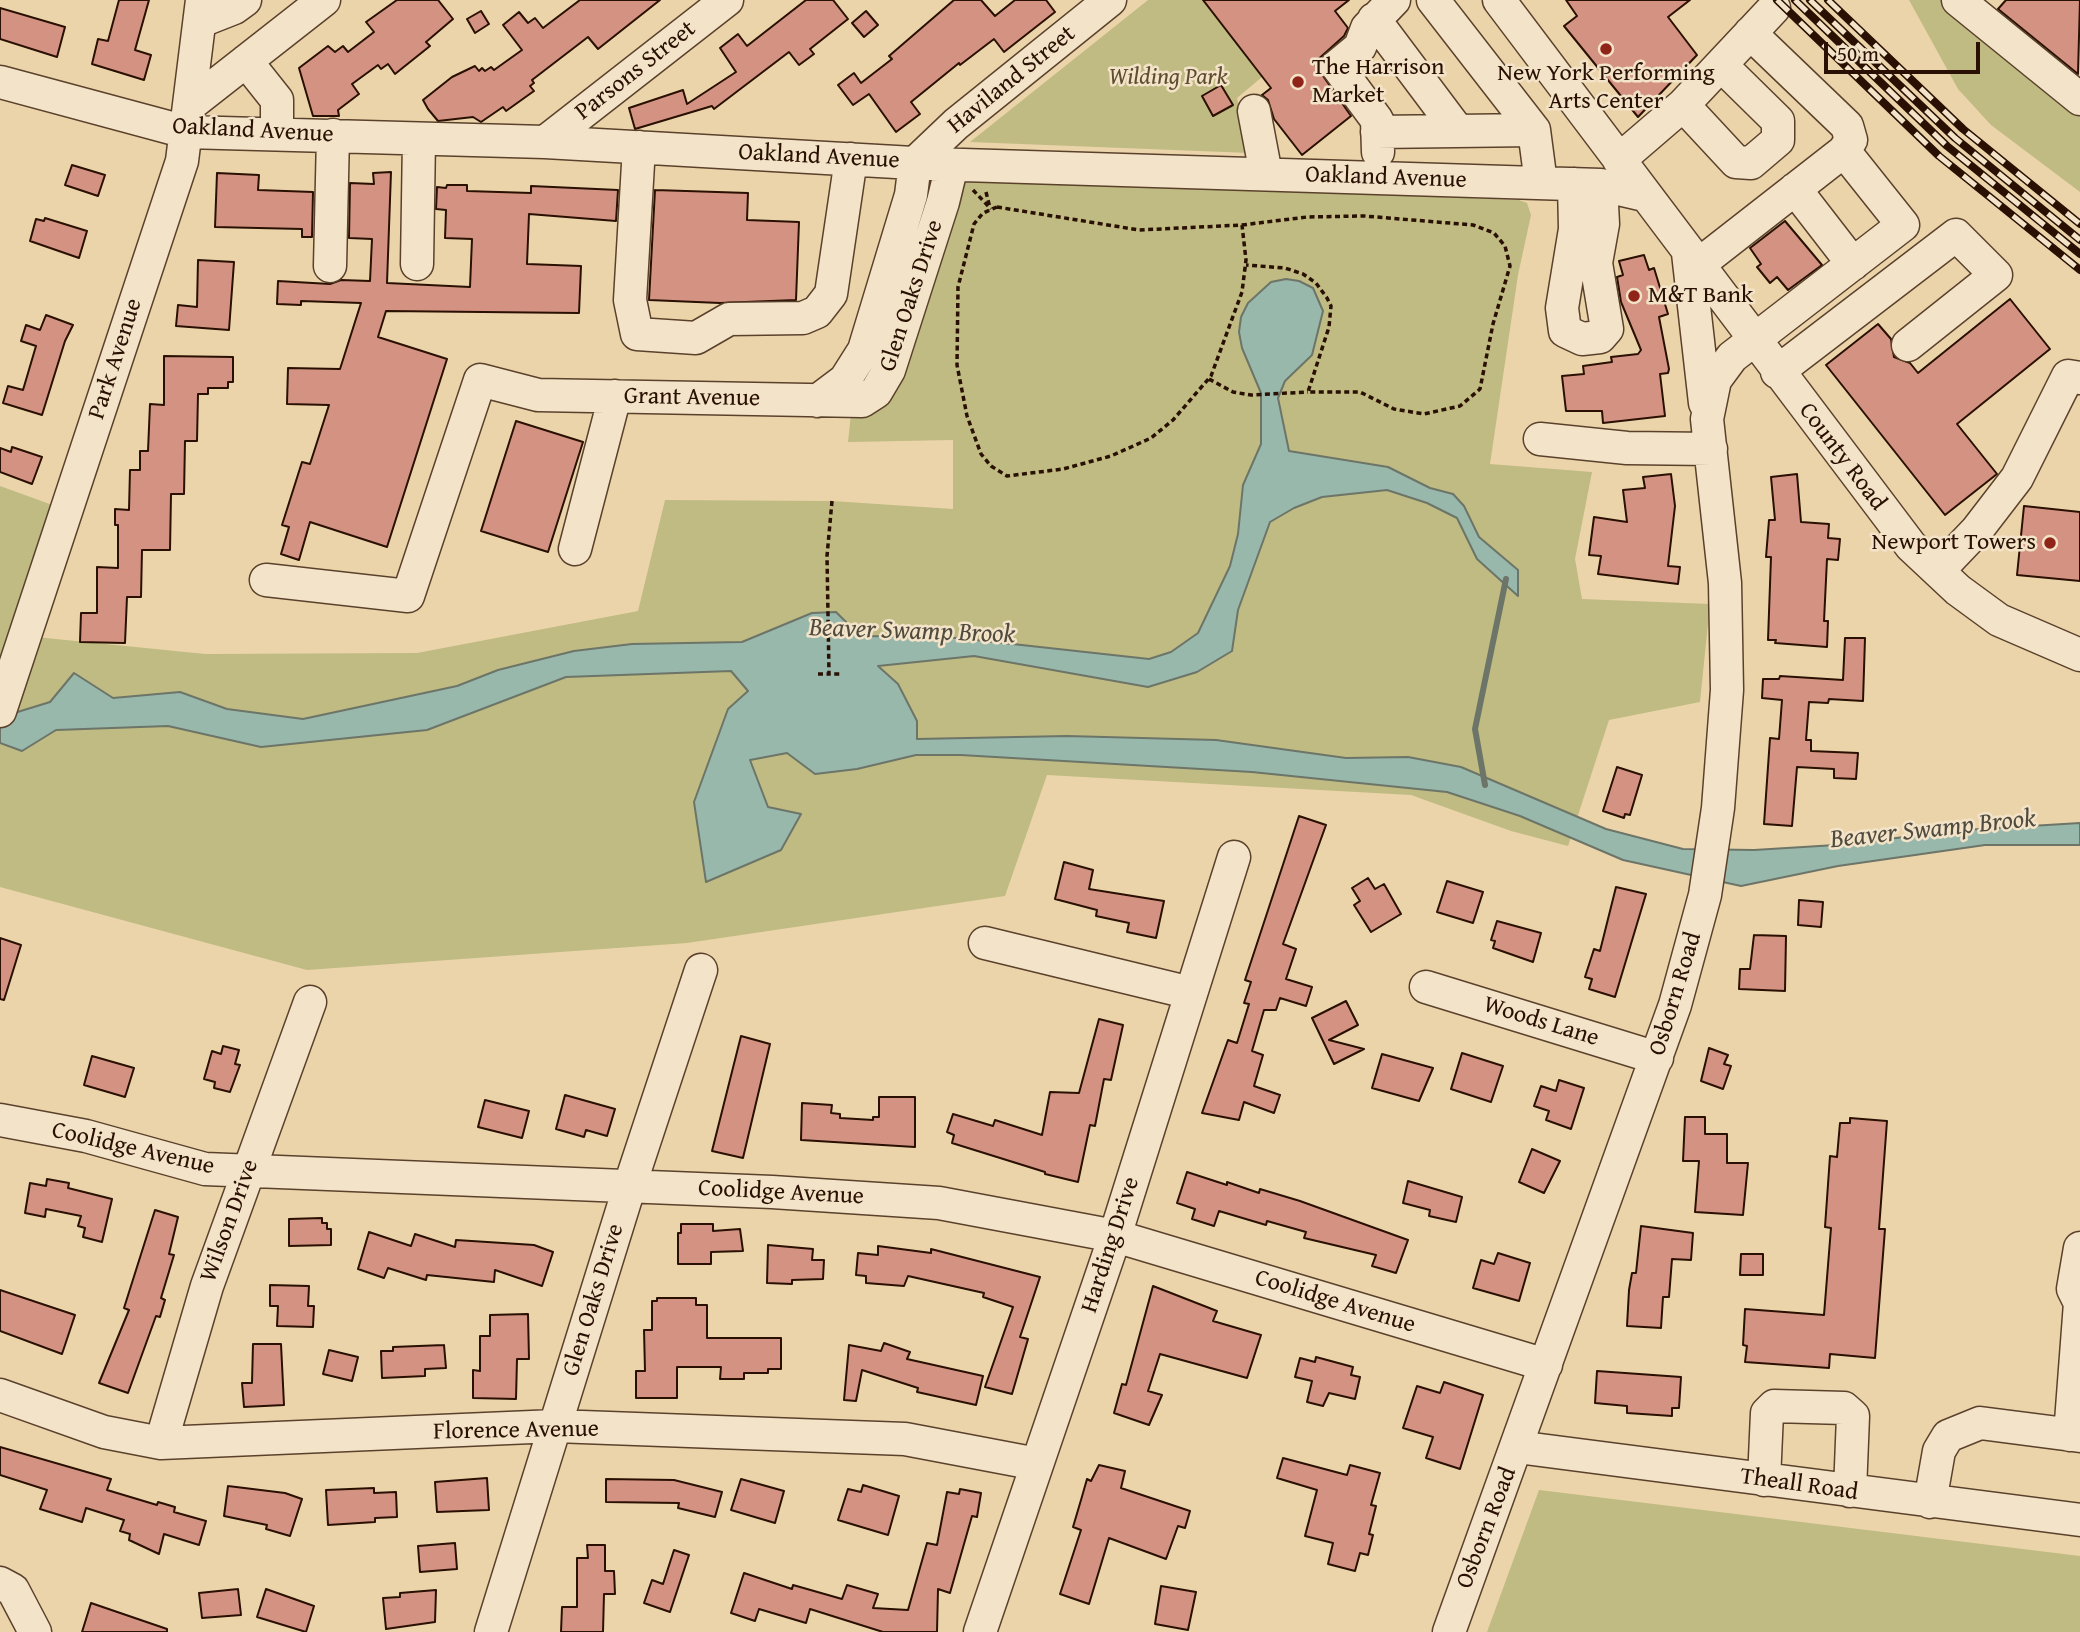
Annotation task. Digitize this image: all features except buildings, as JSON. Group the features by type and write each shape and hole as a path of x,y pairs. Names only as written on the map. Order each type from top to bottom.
{"street":[{"path":"202,10 233,8 245,0"},
{"path":"188,119 246,61 324,0"},
{"name":"Parsons Street","path":"545,142 727,0"},
{"name":"Haviland Street","path":"915,163 956,124 1110,0"},
{"path":"1433,0 1534,130 1541,183"},
{"path":"1499,0 1598,176 1683,105 1774,8"},
{"path":"1958,0 2080,99"},
{"name":"Park Avenue","path":"1,707 182,161 202,10"},
{"path":"1380,178 1377,120 1337,66 1360,47 1384,10 1458,131"},
{"path":"1540,439 1627,448 1709,434 1693,258 1795,189 1844,151 1852,140 1847,126 1750,33"},
{"path":"246,61 277,100 276,133"},
{"path":"1683,105 1736,162 1751,163 1777,140 1778,121 1721,65"},
{"name":"Oakland Avenue","path":"0,82 188,119 276,133 639,146 915,163 958,173 1266,174 1541,183 1598,176 1644,195"},
{"path":"1254,111 1266,174"},
{"path":"1377,132 1534,130"},
{"path":"330,266 333,135"},
{"path":"417,264 419,139"},
{"path":"639,146 630,300 638,334 696,338 729,319 803,318 817,312 831,294 851,159"},
{"name":"Osborn Road","path":"1449,1632 1657,1058 1686,974 1705,895 1714,841 1727,656 1725,583 1709,434 1715,380 1732,357 1902,225 1844,151"},
{"name":"Glen Oaks Drive","path":"831,401 864,350 911,195 915,163"},
{"name":"Glen Oaks Drive","path":"831,401 862,401 876,392 889,370 943,202 958,173"},
{"path":"1795,189 1853,264"},
{"name":"County Road","path":"1644,195 1911,547 1999,620 2080,655"},
{"path":"1777,372 1956,235 1996,275 1909,345"},
{"path":"1938,571 1977,530 2017,478 2068,376 2080,378"},
{"name":"Grant Avenue","path":"266,580 408,596 480,380 538,395 831,401"},
{"path":"575,549 615,396"},
{"name":"Harding Drive","path":"980,1632 1115,1236 1234,857"},
{"path":"985,943 1191,993"},
{"name":"Glen Oaks Drive","path":"491,1632 630,1185 701,970"},
{"name":"Woods Lane","path":"1426,987 1657,1058"},
{"name":"Wilson Drive","path":"161,1443 177,1383 189,1357 206,1286 310,1002"},
{"name":"Coolidge Avenue","path":"0,1120 86,1136 205,1169 630,1185 939,1203 1115,1236 1546,1365"},
{"path":"1930,1502 1940,1451 1948,1436 1980,1423 2075,1436 2080,1303 2073,1289 2080,1248"},
{"name":"Florence Avenue","path":"0,1395 104,1432 161,1443 555,1426 905,1440 1037,1464"},
{"path":"1764,1480 1767,1413 1774,1406 1844,1408 1853,1416 1850,1491"},
{"name":"Theall Road","path":"1517,1447 2080,1520"},
{"path":"0,1583 13,1590 35,1632"}],"path":[{"path":"958,173 991,209"},
{"path":"985,189 991,209"},
{"path":"1209,379 1233,392 1251,395 1360,392 1394,409 1424,414 1468,402 1483,382 1493,324 1510,266 1508,252 1500,237 1490,231 1447,222 1364,216 1307,217 1242,225 1139,230 1088,224 1011,207 991,209 974,224 961,264 955,344 962,394 981,454 999,473 1007,476 1063,469 1139,446 1173,420 1209,379 1242,292 1246,265 1242,225"},
{"path":"1246,265 1285,268 1303,274 1316,283 1331,306 1329,327 1308,392"},
{"path":"829,674 827,556 832,501"},
{"path":"818,674 842,674"}],"green space":[{"name":"Wilding Park","path":"1148,0 1203,0 1262,77 1237,98 1250,153 970,142"},
{"path":"1909,0 1942,0 1954,13 2080,114 2080,192 1991,125 1958,89"},
{"path":"970,179 1519,200 1527,203 1531,215 1518,275 1490,464 1592,472 1575,559 1582,599 1710,604 1700,702 1609,720 1568,846 1511,831 1411,795 1047,775 1005,896 687,943 307,970 0,887 0,486 66,510 26,636 205,654 417,653 638,611 665,500 832,501 953,509 953,440 848,442 851,414 964,181"},
{"path":"1539,1490 2080,1556 2080,1632 1487,1632"}],"shaded area":[{"path":"1286,279 1299,281 1313,288 1323,311 1312,355 1285,381 1278,398 1289,451 1388,467 1430,488 1453,494 1464,506 1479,537 1518,570 1518,596 1477,559 1457,518 1427,503 1387,490 1322,497 1294,508 1270,522 1238,610 1232,651 1197,672 1148,687 974,656 878,666 898,684 917,721 917,739 1067,736 1216,740 1346,758 1408,757 1461,767 1606,829 1683,849 1754,850 1852,844 1948,831 2080,823 2080,845 1985,845 1838,866 1741,886 1623,860 1520,816 1447,792 1252,772 961,755 916,755 857,769 815,774 787,753 750,760 768,807 801,814 781,850 706,882 694,802 728,709 748,691 731,671 566,677 427,730 261,747 168,726 56,730 22,751 0,743 0,711 11,714 50,702 74,673 113,698 180,692 227,709 303,719 457,686 498,670 574,651 632,644 742,642 812,613 836,612 851,627 867,636 958,638 1149,659 1171,652 1198,633 1230,566 1238,534 1243,485 1261,444 1261,393 1242,348 1239,332 1241,317 1248,303 1271,282"}],"waterway":[{"name":"Beaver Swamp Brook","path":"1485,785 1475,729 1506,579"}],"railway":[{"path":"1777,0 1939,156 2080,270"},
{"path":"1795,0 1947,146 2080,254"},
{"path":"1810,0 1955,138 2080,240"},
{"path":"1828,0 1963,129 2080,224"}],"place":[{"name":"New York Performing Arts Center","path":"1606,49"},
{"name":"The Harrison Market","path":"1298,82"},
{"name":"M&T Bank","path":"1634,296"},
{"name":"Newport Towers","path":"2050,543"}]}
